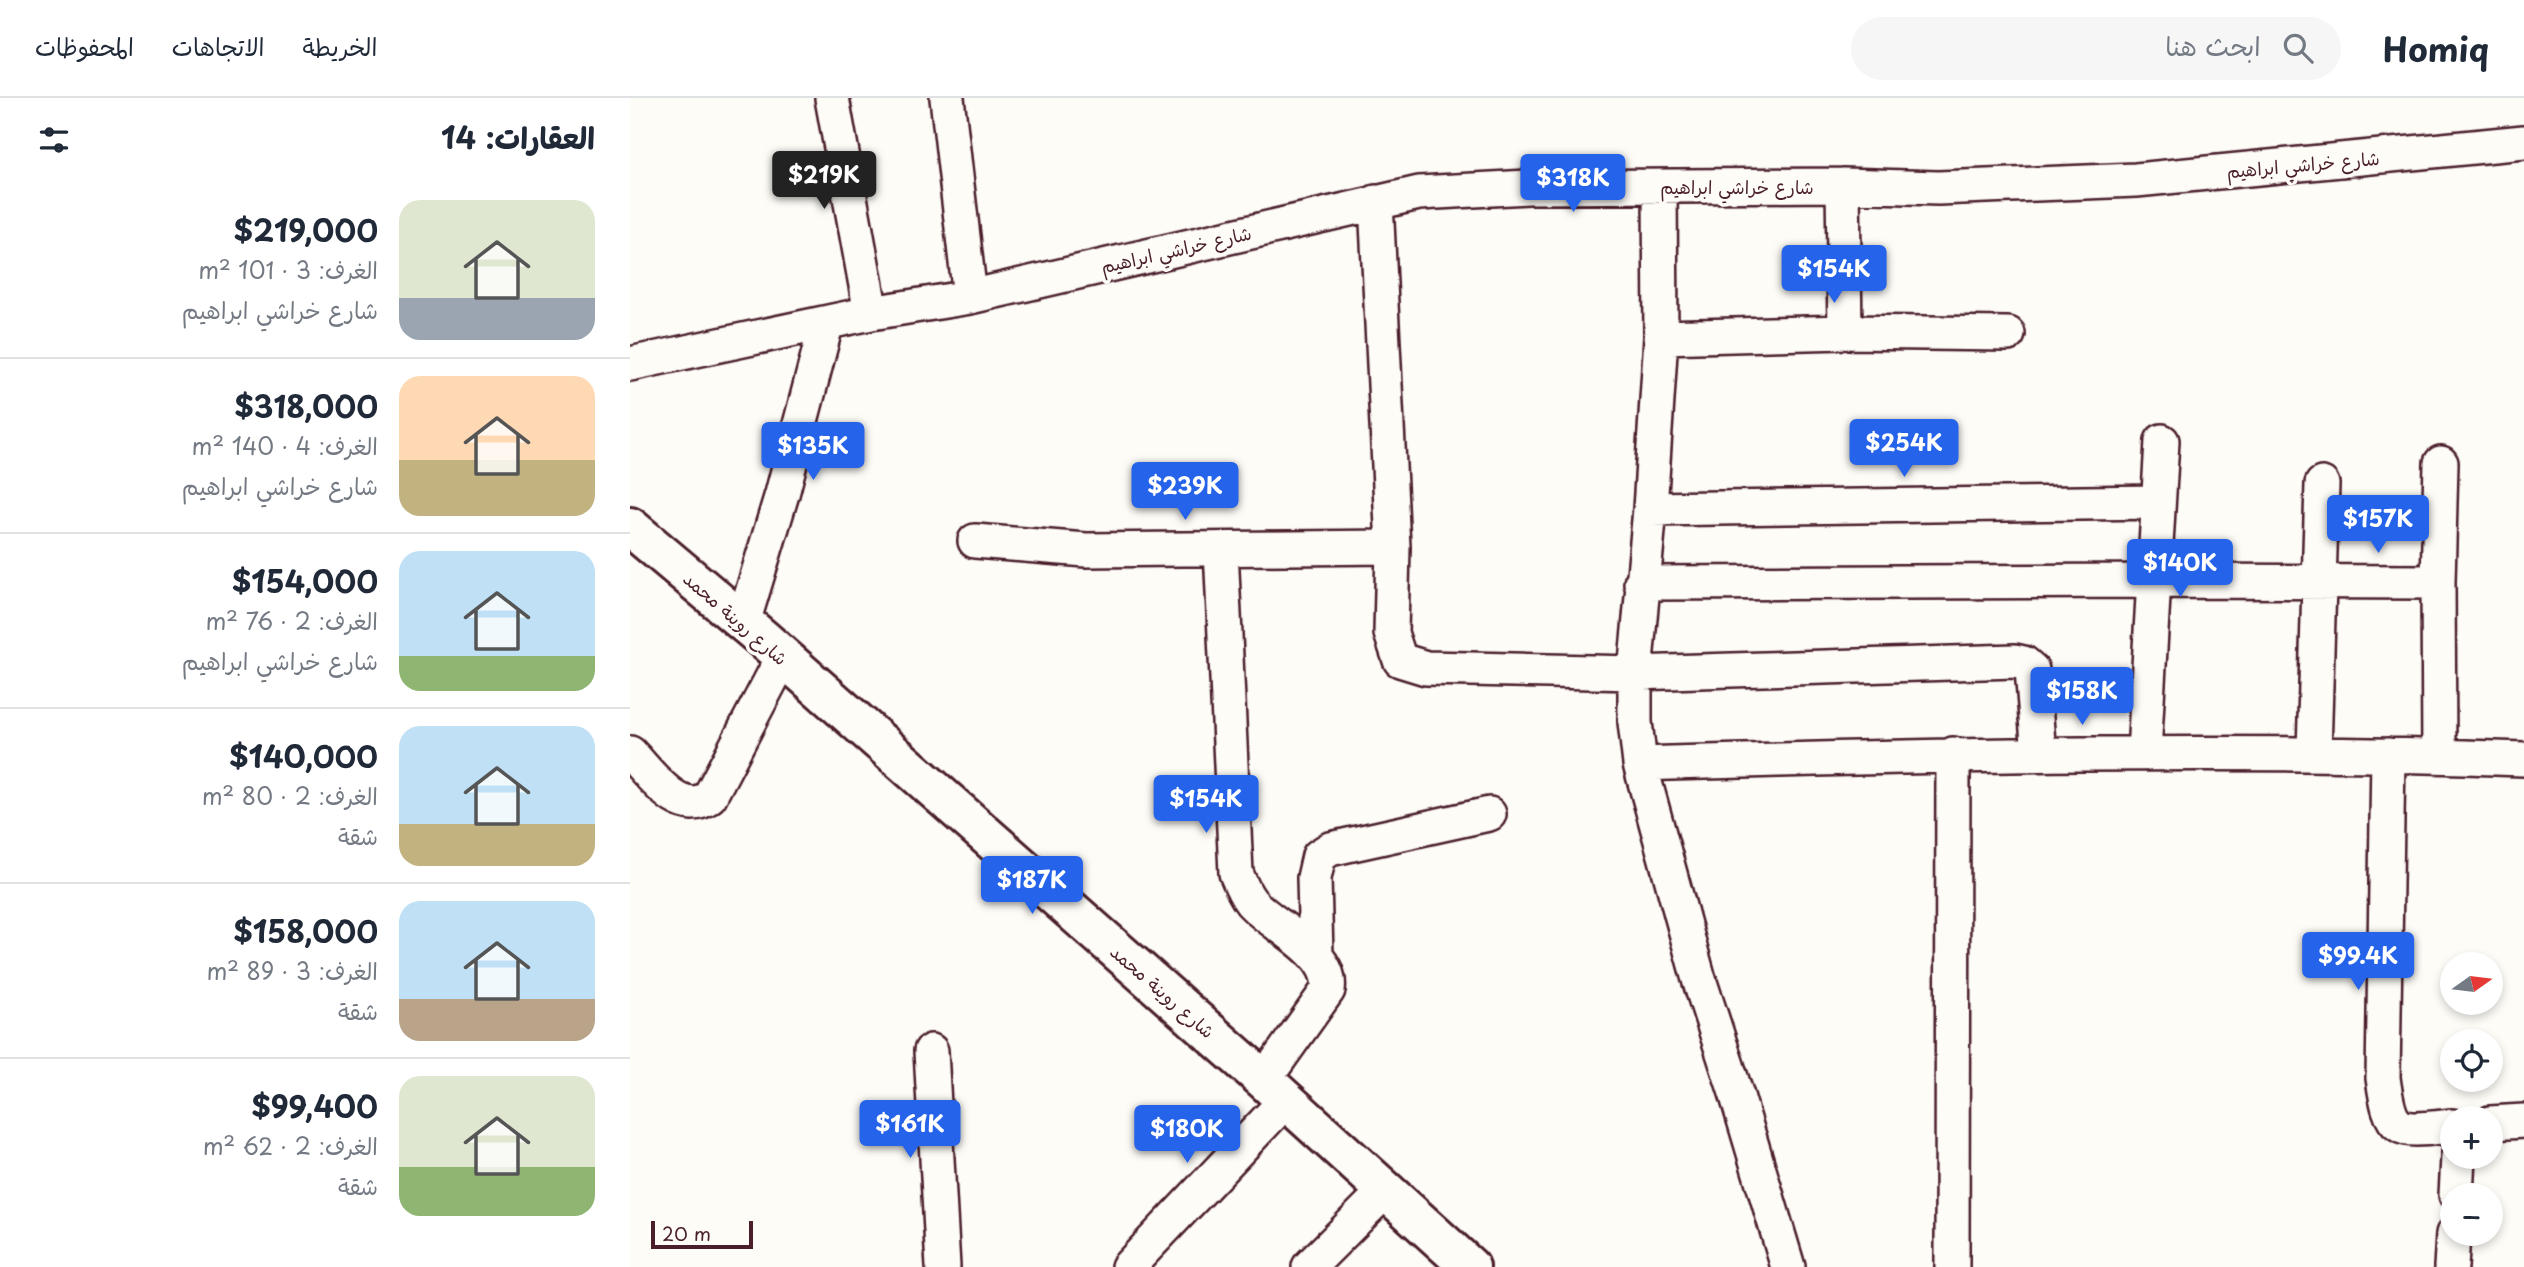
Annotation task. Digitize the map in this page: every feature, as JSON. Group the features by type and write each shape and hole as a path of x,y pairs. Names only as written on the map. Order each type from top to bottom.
{"main road":[{"name":"شارع روينة محمد","path":"630,527 783,657 1275,1090 1470,1267"}],"street":[{"path":"832,98 872,313"},
{"path":"947,98 970,297"},
{"name":"شارع خراشي ابراهيم","path":"630,364 826,325 872,313 970,297 1419,193 1514,188 1843,185 1938,188 2136,180 2524,142"},
{"path":"1843,185 1844,332"},
{"path":"1660,187 1661,337 1650,509 1635,673 1635,722 1640,764 1698,976 1788,1267"},
{"path":"1376,202 1394,547 1391,633 1400,660 1426,668 1635,673 1992,660 2024,663 2032,670 2039,754"},
{"path":"743,623 782,494 826,325"},
{"path":"1661,337 1844,332 2008,334"},
{"path":"2144,753 2162,441"},
{"path":"2439,756 2438,582 2441,463"},
{"path":"2314,752 2322,484"},
{"path":"1650,509 2158,502"},
{"path":"975,541 1086,550 1394,547"},
{"path":"1128,1267 1275,1090 1328,990 1326,970 1316,956 1252,903 1236,873 1220,549"},
{"path":"1642,583 2438,582"},
{"path":"630,752 676,799 688,803 702,803 710,796 783,657"},
{"path":"1640,764 1953,754 2314,752 2524,759"},
{"path":"1952,1267 1953,754"},
{"path":"2388,755 2383,1078 2389,1114 2394,1122 2402,1128 2417,1130 2440,1127"},
{"path":"1316,956 1314,878 1319,856 1330,849 1489,814"},
{"path":"930,1051 943,1267"},
{"path":"2503,1122 2524,1121"},
{"path":"1309,1267 1387,1189"},
{"path":"2451,1267 2452,1246"}]}
